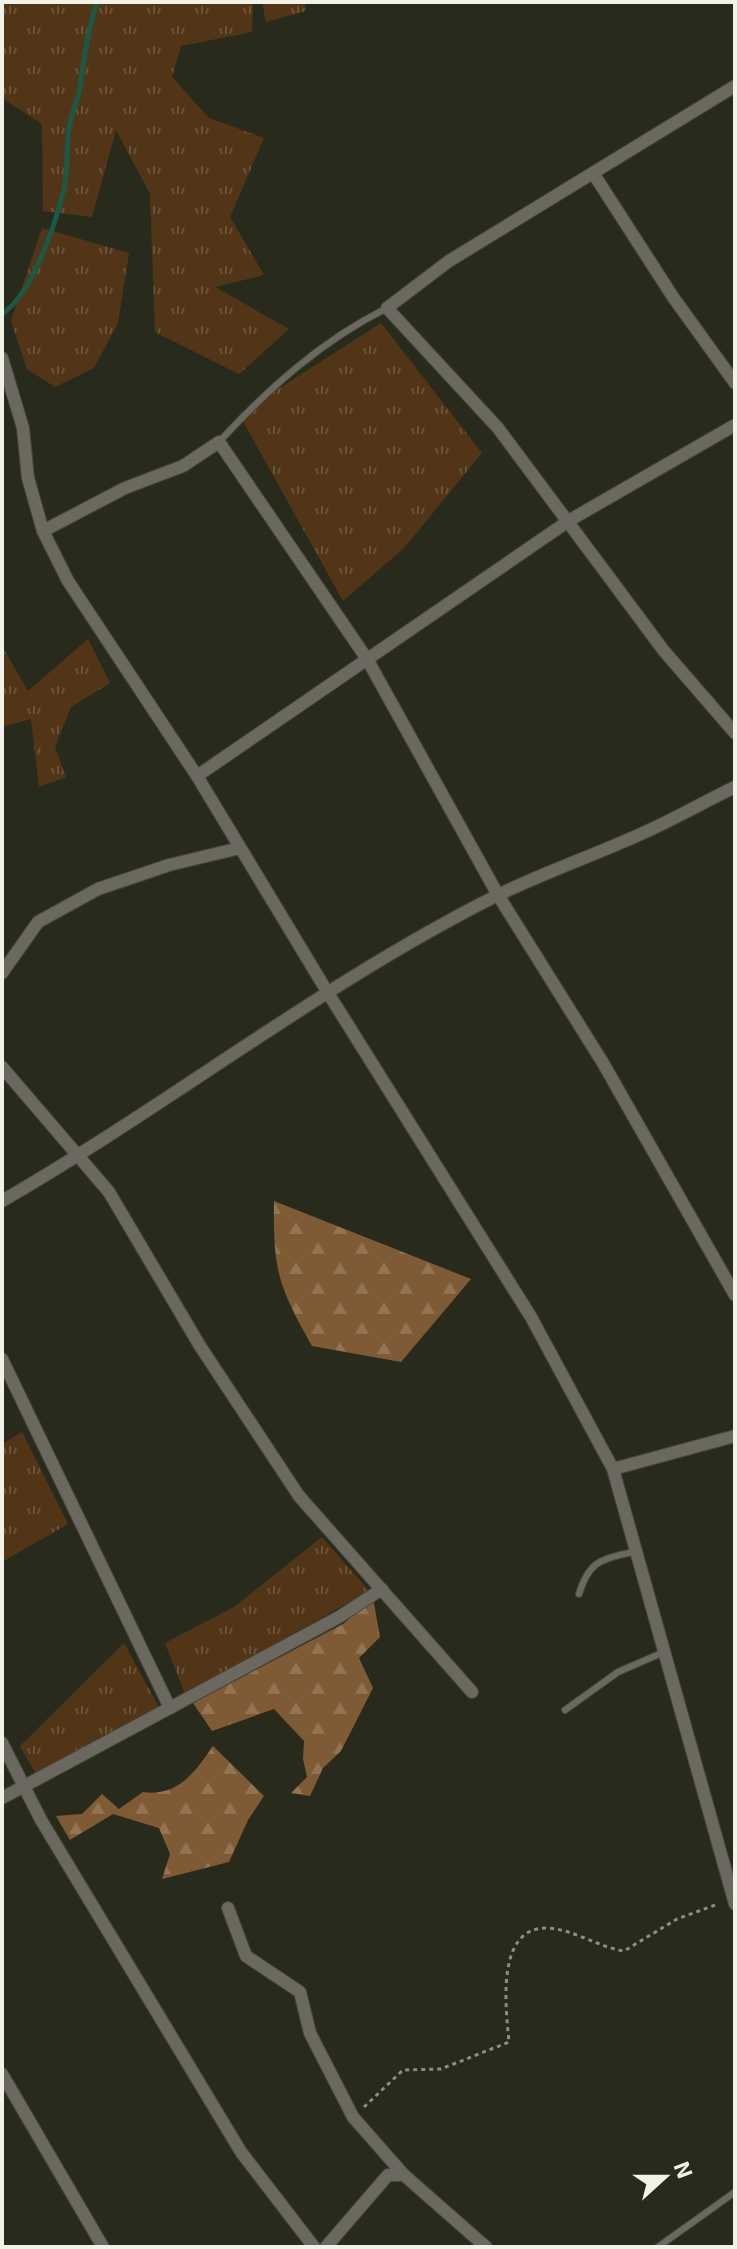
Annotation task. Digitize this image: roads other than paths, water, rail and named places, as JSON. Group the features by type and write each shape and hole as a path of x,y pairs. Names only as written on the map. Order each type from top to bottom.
{"street":[{"path":"735,86 449,261 387,308 498,428 570,520 664,651 735,733"},
{"path":"593,173 673,297 735,383"},
{"path":"2,358 23,428 28,478 43,531 68,581 197,776 328,993 531,1317 613,1469 734,1902"},
{"path":"197,776 570,520 735,425"},
{"path":"43,531 125,488 183,466 219,442 367,659 498,895 603,1063 735,1295"},
{"path":"2,1201 78,1157 220,1060 328,993 498,895 644,833 735,787"},
{"path":"2,973 38,922 98,889 169,865 240,848"},
{"path":"2,1067 109,1192 200,1346 299,1496 472,1692"},
{"path":"2,1359 170,1708"},
{"path":"613,1469 735,1436"},
{"path":"2,1798 339,1617 382,1589"},
{"path":"2,1743 23,1787 241,2152 314,2247"},
{"path":"228,1908 246,1956 300,1992 310,2033 353,2117 404,2175 486,2247"},
{"path":"2,2074 103,2247"},
{"path":"326,2247 380,2181 388,2175 404,2175"}],"lane":[{"path":"219,442 262,396 344,330 387,308"},
{"path":"579,1594 585,1575 595,1562 636,1551"},
{"path":"565,1710 618,1672 664,1652"},
{"path":"658,2247 735,2192"}],"waterway":[{"path":"2,314 24,291 55,221 64,189 69,128 97,2"}]}
